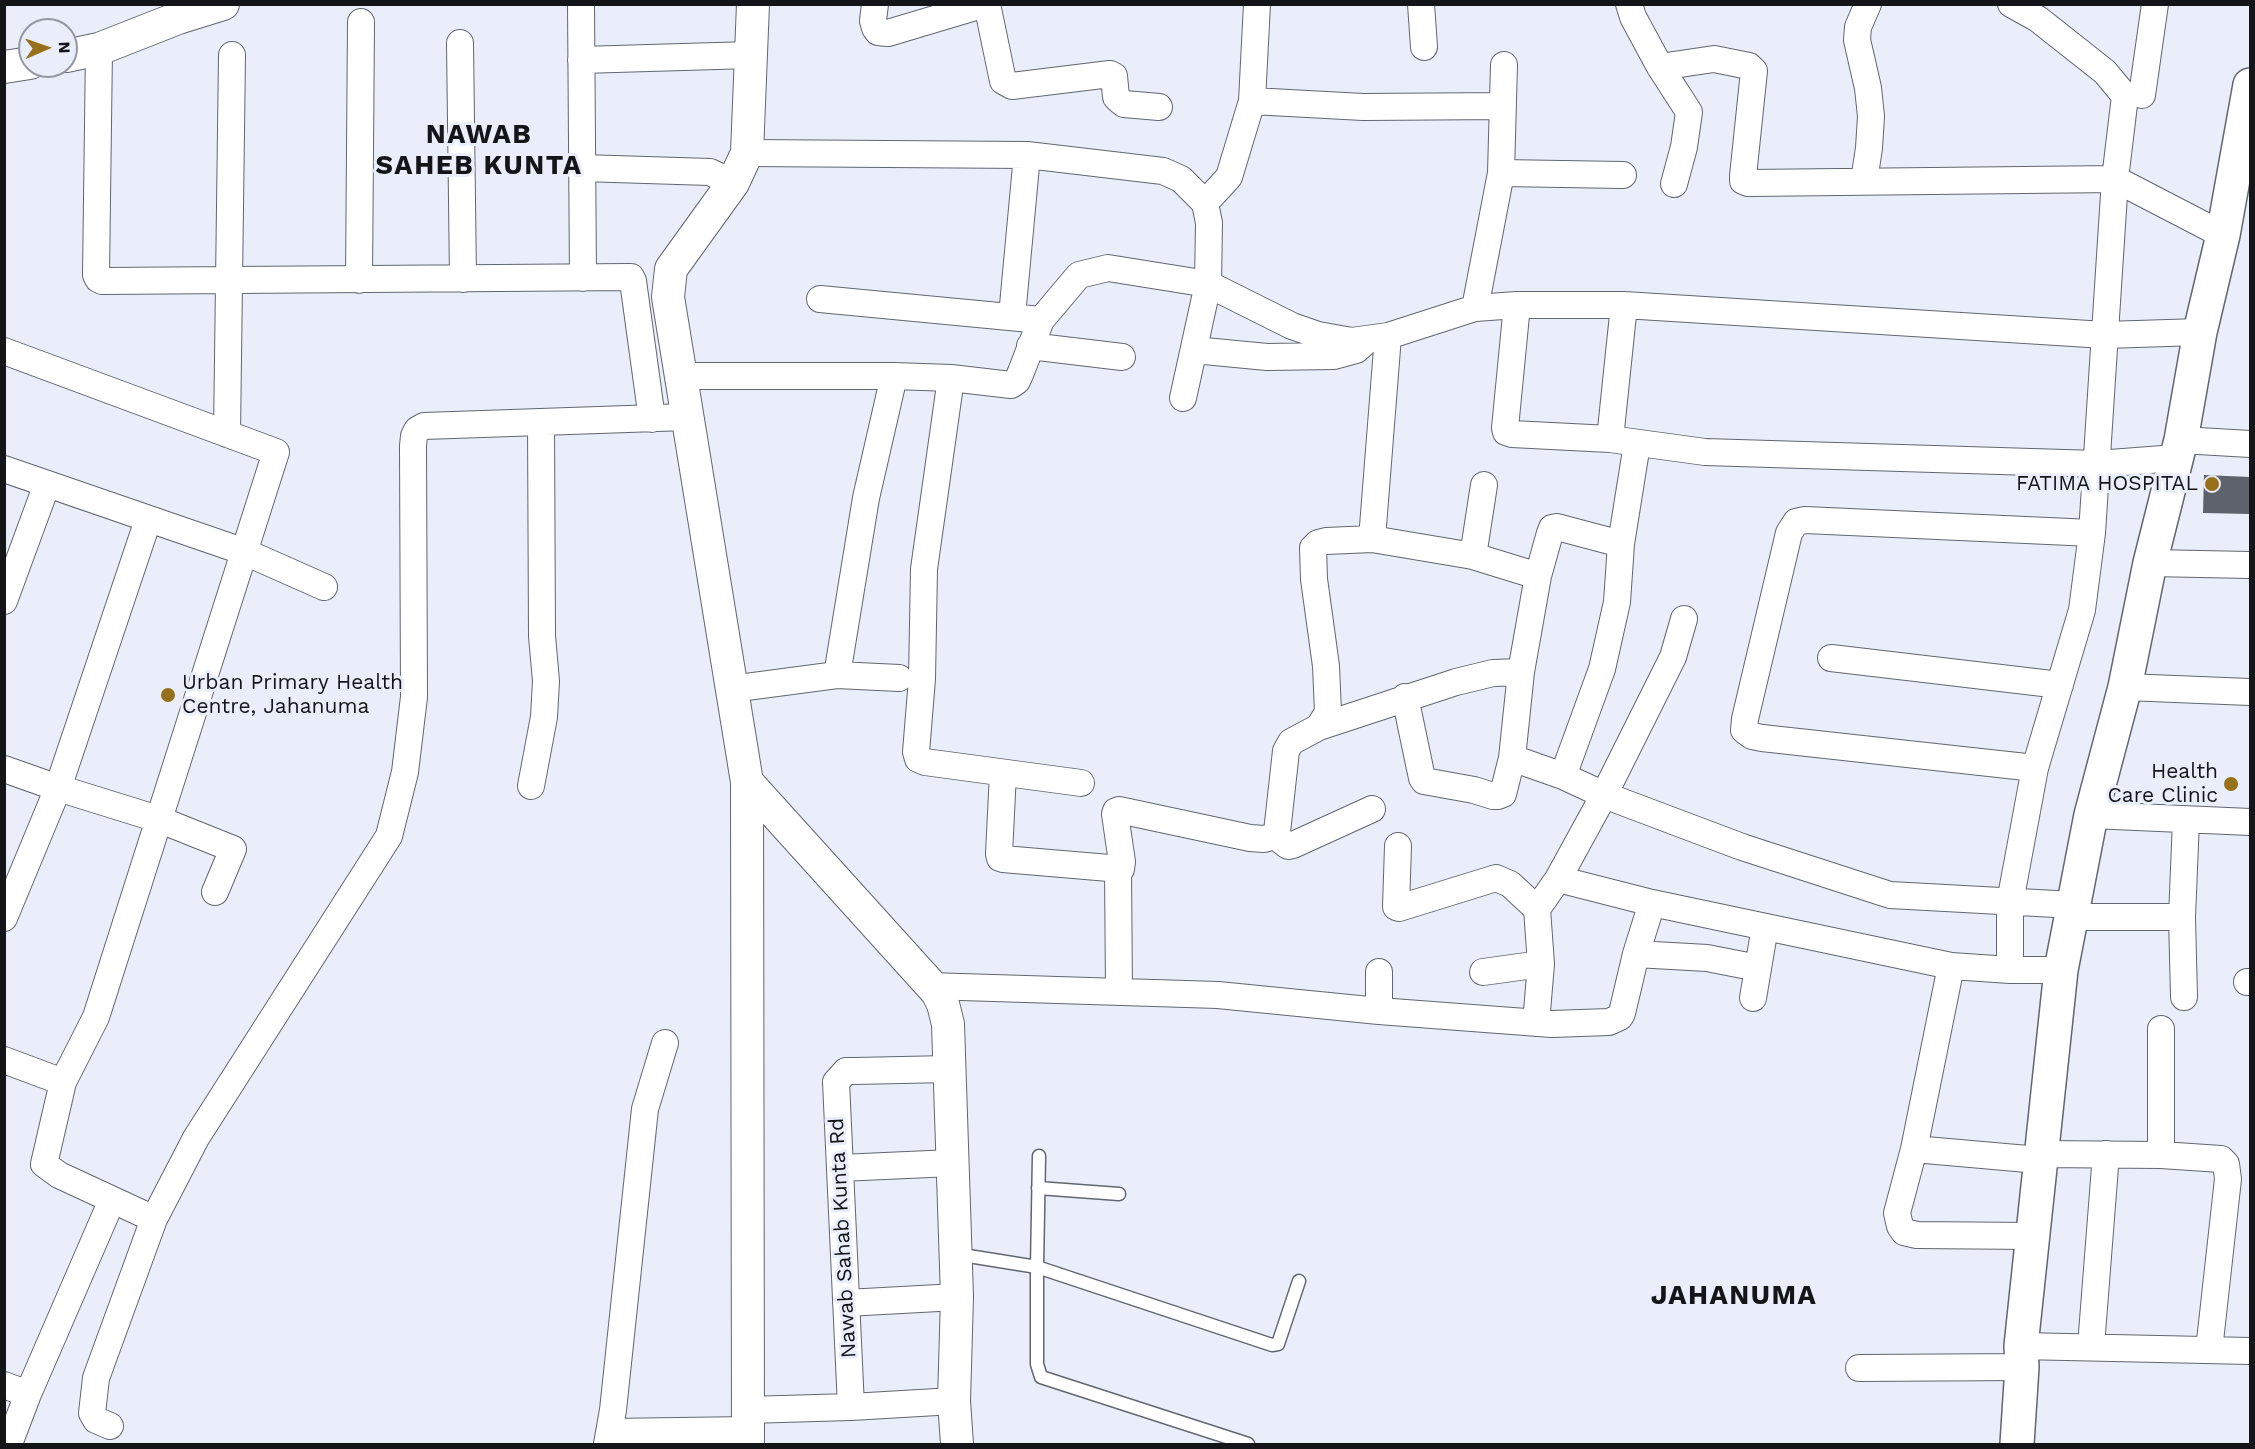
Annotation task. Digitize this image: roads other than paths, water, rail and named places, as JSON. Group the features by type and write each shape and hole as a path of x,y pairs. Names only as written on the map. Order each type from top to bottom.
{"main road":[{"path":"2017,1444 2021,1356 2031,1236 2061,970 2091,815 2125,687 2150,562 2179,449 2200,332 2223,235 2250,85"}],"street":[{"path":"78,53 99,49 177,11 223,4"},
{"path":"581,4 583,278"},
{"path":"748,1428 747,782 668,297 670,270 733,183 747,153 753,4"},
{"path":"876,4 873,21 875,28 878,32 888,33 986,4 1003,81 1011,86 1110,74 1114,76 1116,97 1124,104 1159,107"},
{"path":"1205,203 1229,177 1252,101 1257,4"},
{"path":"1421,4 1424,47"},
{"path":"1629,4 1633,17 1659,66 1689,112 1684,147 1674,184"},
{"path":"1864,181 1871,117 1868,88 1857,40 1858,27 1868,4"},
{"path":"2010,970 2010,902 2035,768 2082,610 2092,532 2115,179 2125,96 2105,72 2039,12 2011,4"},
{"path":"2142,94 2155,4"},
{"path":"359,280 361,22"},
{"path":"460,43 463,279"},
{"path":"99,49 96,275 102,282 631,277 652,419"},
{"path":"227,434 232,55"},
{"path":"581,60 752,55"},
{"path":"1659,66 1713,59 1749,66 1754,71 1743,181 1748,183 2115,179 2223,235"},
{"path":"1476,308 1501,173 1504,65"},
{"path":"1252,101 1363,107 1503,106"},
{"path":"747,153 1027,156 1163,171 1181,179 1205,203 1209,222 1208,285 1183,398"},
{"path":"1012,316 1027,156"},
{"path":"582,168 711,172 733,183"},
{"path":"1501,173 1623,175"},
{"path":"680,376 894,376 951,378 1011,385 1017,381 1041,320 1078,275 1108,268 1208,285 1292,326 1318,335 1352,341 1378,337 1476,308 1517,306 1624,305 2105,335 2200,332"},
{"path":"820,299 1041,320"},
{"path":"1610,439 1624,305"},
{"path":"1517,306 1506,432 1610,439 1705,452 2097,464 2179,449 2250,444"},
{"path":"1194,350 1267,357 1334,356 1356,350 1378,337"},
{"path":"1372,539 1378,337"},
{"path":"1030,346 1122,357"},
{"path":"4,351 276,452 96,1017 63,1082 44,1164 59,1175 154,1219"},
{"path":"837,675 866,498 894,376"},
{"path":"951,378 924,569 922,679 916,752 918,759 925,762 1081,783"},
{"path":"110,1426 96,1420 92,1413 96,1378 154,1219 196,1138 389,836 405,772 414,697 414,436 417,430 424,426 686,417"},
{"path":"531,786 544,717 546,681 542,636 542,422"},
{"path":"1563,776 1602,669 1617,602 1621,544 1637,444"},
{"path":"4,469 245,552 324,587"},
{"path":"4,602 47,484"},
{"path":"1473,556 1484,485"},
{"path":"4,918 58,788 148,520"},
{"path":"2035,768 1762,738 1752,736 1744,730 1789,533 1796,522 1805,520 2092,532"},
{"path":"1405,697 1424,781 1498,796 1503,794 1512,758 1521,672 1538,576 1552,528 1557,527 1621,544"},
{"path":"1320,727 1328,712 1328,704 1326,666 1314,579 1313,548 1318,543 1372,539 1473,556 1538,576"},
{"path":"2150,562 2250,565"},
{"path":"1536,1023 1541,964 1537,909 1558,879 1604,795 1673,657 1684,619"},
{"path":"1831,658 2060,685"},
{"path":"1275,836 1286,751 1291,742 1320,727 1405,697 1493,673 1521,672"},
{"path":"731,689 837,675 899,678"},
{"path":"2125,687 2250,692"},
{"path":"1512,758 1742,847 1890,895 2010,902 2073,911 2182,917"},
{"path":"4,769 158,819 233,849 215,892"},
{"path":"1004,773 1000,858 1121,869 1115,814 1119,810 1250,838 1264,839 1275,836"},
{"path":"747,782 929,986 937,992 948,1024 957,1297 954,1401 957,1444"},
{"path":"1275,836 1288,846 1293,845 1371,809"},
{"path":"2091,815 2250,822"},
{"path":"2184,997 2182,917 2186,820"},
{"path":"1398,846 1396,907 1496,878 1510,884 1537,909"},
{"path":"1118,869 1119,991"},
{"path":"1558,879 1652,903 1951,966 2010,970 2061,970"},
{"path":"929,986 1218,995 1379,1011 1536,1023 1609,1022 1620,1017 1652,903"},
{"path":"1753,998 1765,927"},
{"path":"1636,954 1707,958 1758,968"},
{"path":"1483,972 1541,964"},
{"path":"1951,966 1914,1149 1897,1213 1900,1226 1904,1232 1917,1235 2031,1236"},
{"path":"1379,972 1379,1011"},
{"path":"2161,1029 2161,1155"},
{"path":"665,1043 645,1109 608,1438 748,1428 851,1407 954,1401"},
{"path":"4,1060 63,1082"},
{"name":"Nawab Sahab Kunta Rd","path":"851,1407 836,1082 846,1071 949,1069"},
{"path":"1914,1149 2039,1157 2106,1154 2221,1159 2226,1164 2228,1179 2209,1350"},
{"path":"2091,1346 2106,1154"},
{"path":"840,1168 952,1162"},
{"path":"9,1444 16,1389 112,1200"},
{"path":"846,1303 957,1297"},
{"path":"1859,1368 2021,1356 2091,1346 2250,1351"}],"lane":[{"path":"1039,1156 1037,1364 1041,1377 1248,1444"},
{"path":"1038,1188 1119,1194"},
{"path":"955,1254 1037,1267 1272,1345 1278,1344 1299,1281"}],"place":[{"name":"FATIMA HOSPITAL","path":"2212,484"},
{"name":"Urban Primary Health Centre, Jahanuma","path":"168,695"},
{"name":"Health Care Clinic","path":"2231,784"}],"district":[{"name":"NAWAB SAHEB KUNTA","path":"479,150"},
{"name":"JAHANUMA","path":"1734,1296"}]}
